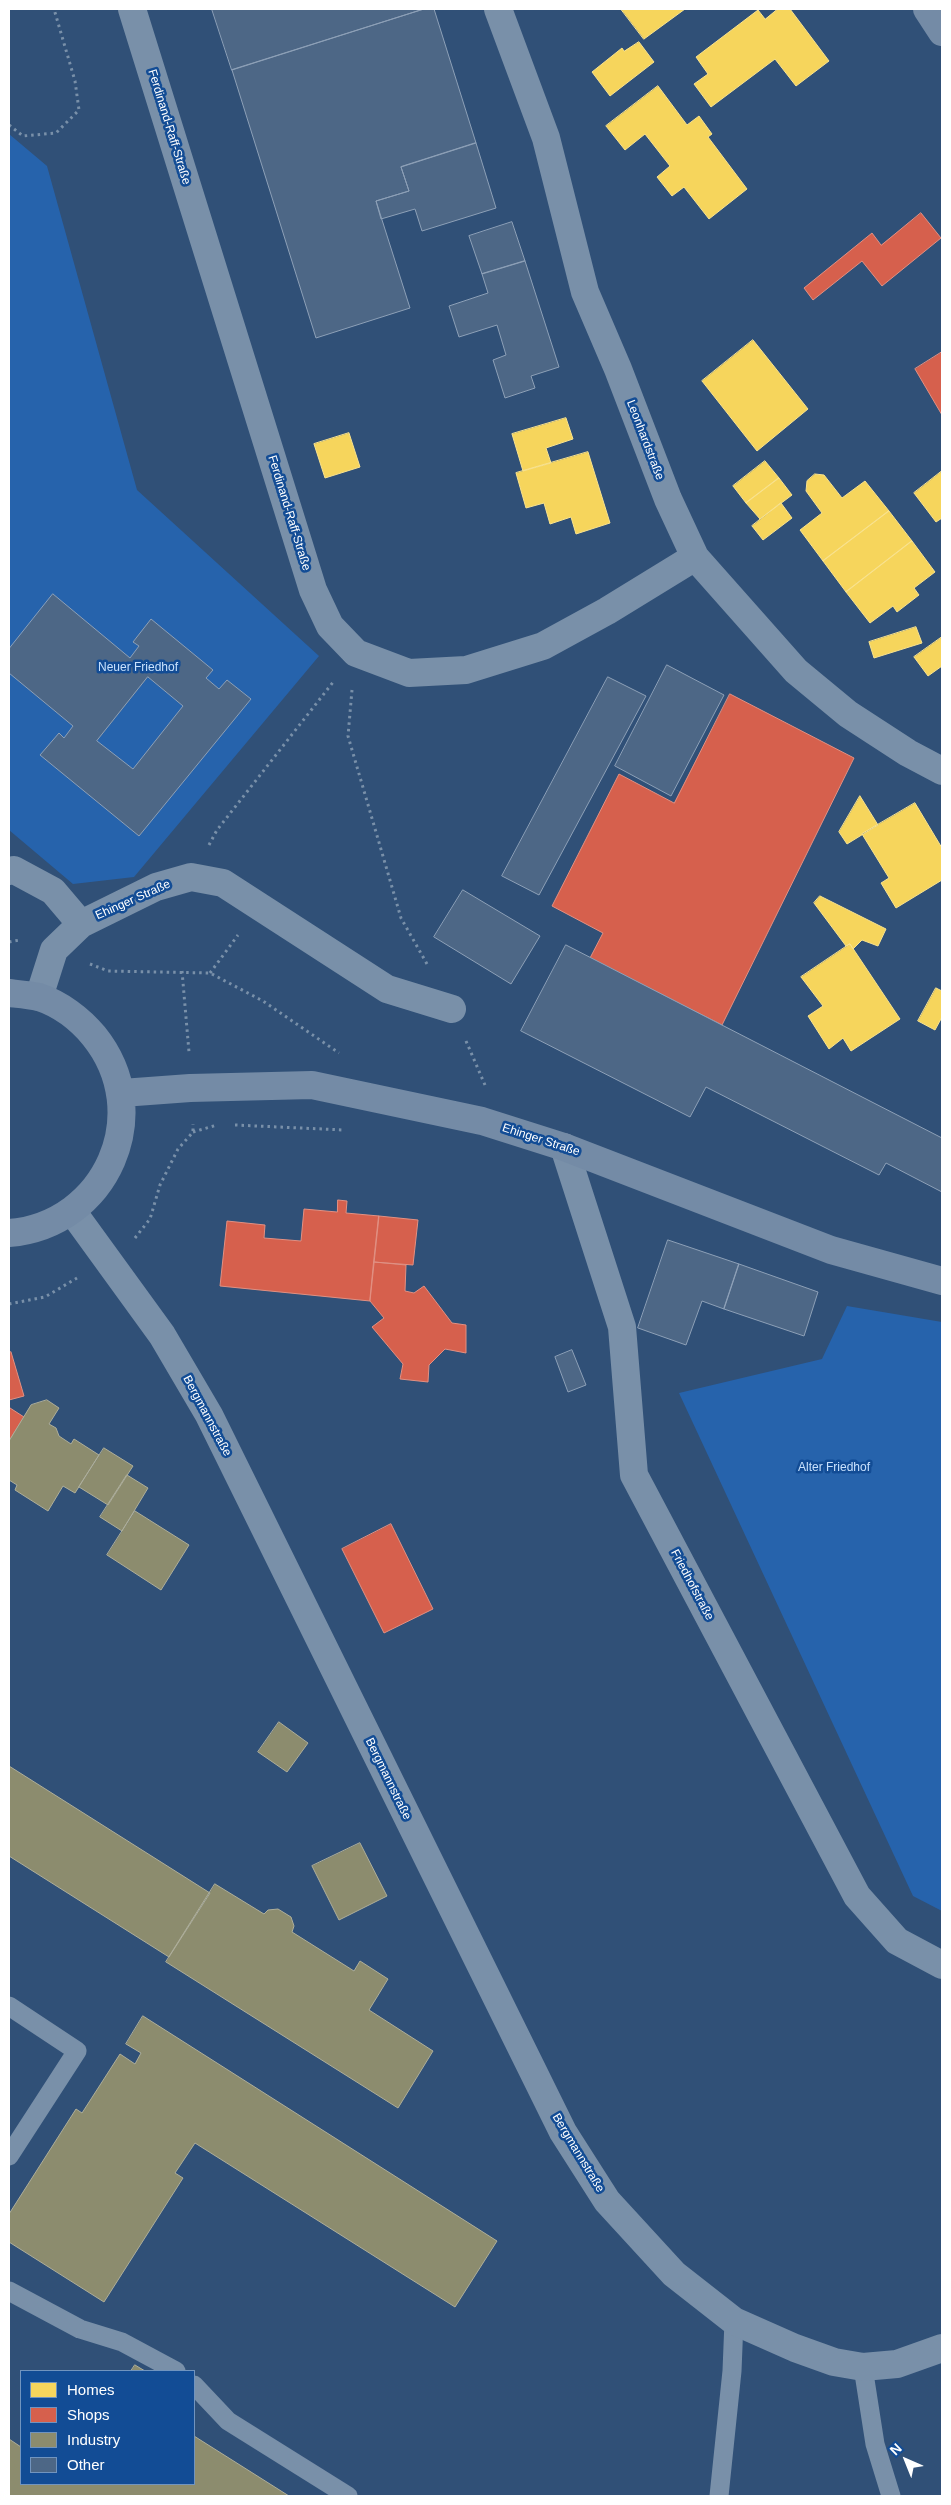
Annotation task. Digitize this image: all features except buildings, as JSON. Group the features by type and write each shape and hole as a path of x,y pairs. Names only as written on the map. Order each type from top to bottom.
{"main road":[{"path":"927,9 942,32"},
{"path":"9,993 38,997 65,1010 86,1027 103,1048 115,1072 122,1093 121,1130 112,1161 95,1189 72,1211 43,1226 9,1233"},
{"name":"Ehinger Straße","path":"122,1093 190,1088 312,1085 482,1120 564,1146 832,1250 942,1281"}],"street":[{"name":"Ferdinand-Raff-Straße","path":"132,9 313,590 330,626 356,652 409,673 466,670 543,646 607,611 696,556"},
{"name":"Leonhardstraße","path":"498,9 546,138 585,292 618,369 668,499 696,556 796,671 848,714 908,753 942,771"},
{"name":"Ehinger Straße","path":"9,871 14,870 53,890 81,924"},
{"name":"Ehinger Straße","path":"38,997 54,950 81,924 156,887 191,877 223,883 388,988 452,1009"},
{"name":"Friedhofstraße","path":"564,1146 622,1327 634,1475 857,1896 897,1941 942,1965"},
{"name":"Bergmannstraße","path":"72,1211 162,1335 209,1415 563,2132 607,2201 674,2274 734,2321 826,2359 864,2367 897,2364 942,2348"}],"lane":[{"path":"9,2006 77,2051 9,2156"},
{"path":"9,2291 80,2329 122,2342 174,2370"},
{"path":"719,2496 732,2371 734,2321"},
{"path":"864,2367 875,2444 891,2496"},
{"path":"195,2386 228,2421 348,2496"}],"path":[{"path":"9,125 22,136 56,132 79,110 75,81 54,9"},
{"path":"191,877 218,830 356,652"},
{"path":"356,652 348,736 401,918 452,1009 486,1087 476,1085"},
{"path":"210,973 259,906"},
{"path":"9,942 20,940 54,950 108,971 210,973 263,1001 343,1056"}],"green space":[{"name":"Neuer Friedhof","path":"9,134 47,166 137,490 319,656 134,877 73,884 9,830"},
{"name":"Alter Friedhof","path":"847,1306 942,1322 942,1911 913,1896 679,1393 822,1359"}]}
